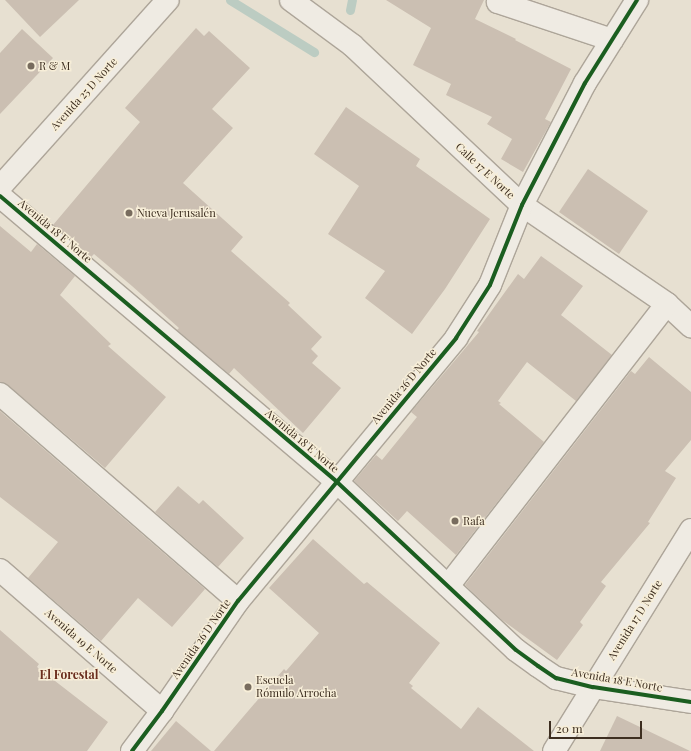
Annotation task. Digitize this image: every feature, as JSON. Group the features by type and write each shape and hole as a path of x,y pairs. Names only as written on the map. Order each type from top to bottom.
{"street":[{"name":"Avenida 25 D Norte","path":"0,187 168,0"},
{"name":"Calle 17 E Norte","path":"291,0 352,45 522,205 667,304 691,326"},
{"path":"498,0 498,2 612,40"},
{"name":"Avenida 26 D Norte","path":"132,751 162,712 238,601 456,338 490,285 522,205 585,83 637,0"},
{"name":"Avenida 18 E Norte","path":"0,196 337,482 516,650 556,678 593,687 691,702"},
{"path":"448,586 667,304"},
{"path":"0,394 238,601"},
{"name":"Avenida 17 D Norte","path":"554,751 691,530"},
{"name":"Avenida 19 E Norte","path":"0,570 162,712"}],"building":[{"path":"5,0 79,0 40,37"},
{"path":"386,0 484,0 475,19 516,39 515,40 571,69 545,119 551,122 523,172 501,159 512,139 487,124 492,117 446,95 451,84 413,65 431,28"},
{"path":"196,28 204,36 209,31 250,68 212,109 233,128 183,183 243,237 231,251 290,303 288,305 322,337 311,349 318,356 312,363 341,388 303,433 234,368 229,374 177,330 179,328 132,286 94,254 91,257 53,225 140,122 125,108"},
{"path":"22,29 53,58 0,114 0,53"},
{"path":"346,107 420,159 416,166 490,219 445,289 412,334 365,298 385,271 328,234 359,186 314,154"},
{"path":"588,169 648,211 619,254 559,212"},
{"path":"0,226 31,252 37,244 75,276 60,295 111,344 108,346 166,397 105,468 8,385 0,382"},
{"path":"541,256 583,286 561,315 612,355 576,401 527,362 498,401 501,403 499,404 544,442 456,555 407,511 398,521 354,481 376,455 382,460 417,417 411,412 479,332 477,331 518,274 524,279"},
{"path":"649,357 691,392 691,440 665,471 676,478 648,522 650,523 601,582 606,586 580,622 583,625 557,660 502,620 465,585 631,371 635,374"},
{"path":"0,411 205,589 172,627 138,598 101,641 28,578 58,542 0,497"},
{"path":"178,486 199,504 203,500 244,538 218,567 155,512"},
{"path":"313,539 364,584 367,582 440,643 409,683 413,686 411,688 461,729 478,707 534,751 214,751 284,669 286,671 319,633 269,588"},
{"path":"0,630 39,664 37,667 108,722 87,751 0,751"},
{"path":"617,716 690,751 600,751"},
{"path":"176,721 211,751 151,751"}],"waterway":[{"path":"230,0 314,52"},
{"path":"350,10 352,0"}],"cycle path":[{"path":"132,751 162,711 238,601 456,338 490,285 522,205 585,83 637,0"},
{"path":"0,196 337,482 516,650 556,678 593,687 691,702"}],"place":[{"name":"R & M","path":"31,66"},
{"name":"Nueva Jerusalén","path":"129,213"},
{"name":"Rafa","path":"455,521"},
{"name":"Escuela Rómulo Arrocha","path":"248,687"}],"district":[{"name":"El Forestal","path":"69,675"}]}
